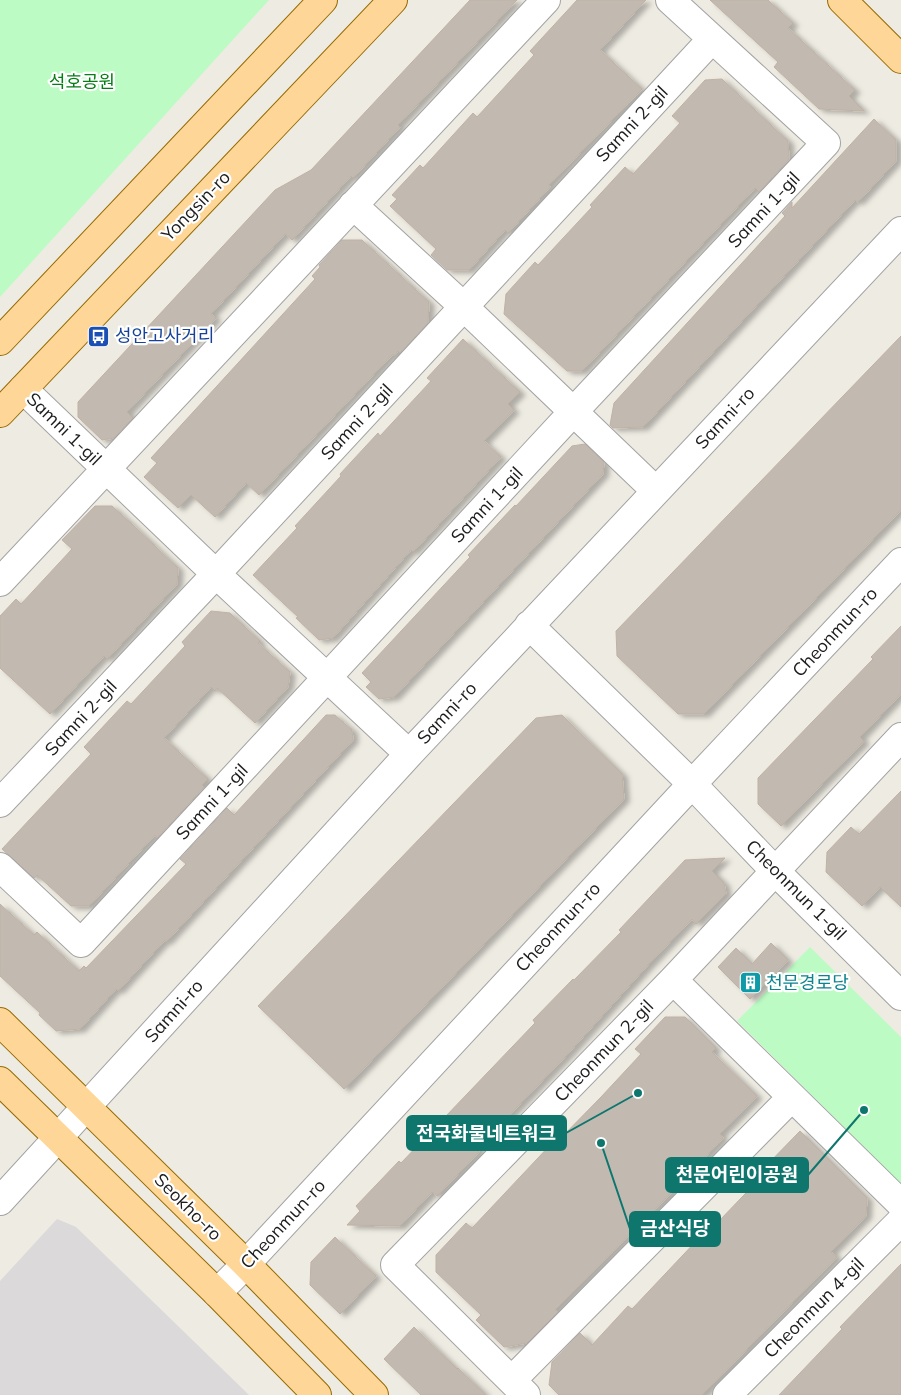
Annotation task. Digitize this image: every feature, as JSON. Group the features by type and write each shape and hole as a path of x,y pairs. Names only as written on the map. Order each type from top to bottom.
{"main road":[{"path":"0,341 323,0"},
{"name":"Yongsin-ro","path":"0,413 393,0"},
{"path":"842,0 901,58"},
{"name":"Seokho-ro","path":"0,1022 246,1264 374,1395"},
{"path":"0,1081 217,1293 317,1395"}],"street":[{"name":"Samni 1-gil","path":"0,582 546,0"},
{"name":"Samni 1-gil","path":"0,867 81,943 826,143 670,0"},
{"name":"Samni 2-gil","path":"0,803 216,574 712,38"},
{"path":"353,205 463,306 656,491"},
{"name":"Samni-ro","path":"0,1201 409,754 901,231"},
{"name":"Samni 1-gil","path":"22,388 105,469"},
{"path":"105,469 409,754"},
{"name":"Cheonmun-ro","path":"217,1293 901,562"},
{"name":"Cheonmun 1-gil","path":"529,626 692,784 775,871 901,995"},
{"name":"Cheonmun 2-gil","path":"792,1097 519,1388 395,1265 673,980 901,737"},
{"path":"673,980 901,1204"},
{"name":"Cheonmun 4-gil","path":"727,1395 901,1221"}],"shaded area":[{"path":"57,1219 76,1227 249,1395 0,1395 0,1281"}],"green space":[{"name":"석호공원","path":"0,0 269,0 0,297"},
{"path":"810,947 901,1037 901,1184 737,1021"}],"building":[{"path":"470,0 517,0 398,125 400,127 353,178 351,176 292,240 285,234 211,314 216,318 127,412 133,418 114,438 102,440 78,417 78,402 275,190 311,170"},
{"path":"577,0 646,0 600,50 642,89 549,185 550,187 508,233 505,230 469,270 447,270 431,255 436,249 390,206 397,199 392,195 420,165 423,168 473,113 477,117 534,55 530,51"},
{"path":"710,0 768,0 793,23 788,28 855,90 849,96 864,111 819,109 774,67 778,62"},
{"path":"722,79 788,141 789,159 759,192 755,188 582,371 567,371 504,314 506,294 535,262 538,265 592,207 590,205 625,167 633,174 680,123 672,116 705,80"},
{"path":"874,119 896,140 896,161 858,202 855,200 643,427 613,428 610,425 614,403 785,216 782,213 792,202 792,208"},
{"path":"342,240 362,240 429,302 428,323 400,353 398,351 394,356 393,354 259,495 246,483 215,517 191,495 178,508 144,477 157,463 151,458 315,279 312,276 320,267 319,265"},
{"path":"901,336 901,510 704,714 678,714 617,656 616,631"},
{"path":"463,339 520,392 508,404 514,410 484,441 501,457 413,552 411,550 333,638 319,640 296,618 298,617 253,575 297,528 295,526 341,476 340,474 378,433 380,436 431,381 427,378"},
{"path":"585,444 604,462 603,474 394,697 379,699 366,687 371,682 362,673 470,557 468,555 572,446"},
{"path":"95,506 112,506 132,524 178,568 177,584 107,659 104,656 50,714 0,668 0,616 16,599 21,604 72,549 62,540"},
{"path":"211,611 230,613 260,641 258,643 290,672 288,687 255,723 217,688 215,691 211,687 164,738 208,779 202,785 204,787 157,838 155,835 89,906 71,906 37,875 34,878 2,849 91,754 84,747 127,701 131,704 185,646 182,642"},
{"path":"901,626 901,694 860,737 864,741 781,826 758,804 758,778 873,659 871,657"},
{"path":"326,715 335,715 352,730 353,740 166,942 165,940 118,991 116,989 80,1029 56,1031 39,1015 40,1013 0,976 0,904 34,935 37,932 79,971 84,966 86,968 186,864 180,859 227,808 234,815"},
{"path":"562,715 622,774 624,799 344,1089 258,1006 536,718"},
{"path":"901,791 901,907 880,887 862,906 826,872 827,852 851,827 859,834"},
{"path":"725,858 712,871 724,883 726,894 696,924 692,919 477,1149 479,1152 437,1196 432,1192 400,1226 347,1225 360,1211 356,1206 399,1161 401,1163 535,1023 533,1020 621,932 619,930 685,860"},
{"name":"천문경로당","path":"771,943 788,960 750,999 718,967 736,948 752,964"},
{"path":"665,1017 685,1017 716,1048 712,1052 757,1096 720,1134 723,1138 555,1310 558,1312 527,1343 504,1347 476,1320 481,1315 436,1272 436,1255 466,1223 472,1228 554,1141 556,1143 601,1097 641,1054 635,1049"},
{"path":"800,1131 867,1198 866,1216 831,1252 837,1257 702,1395 559,1395 549,1385 552,1362 580,1333 592,1345 628,1306 632,1309 717,1219 719,1221 767,1171 764,1168"},
{"path":"335,1237 376,1276 340,1314 310,1285 311,1262"},
{"path":"901,1264 901,1395 779,1395 842,1329 840,1327"},
{"path":"414,1327 486,1395 421,1395 384,1359"}],"place":[{"name":"성안고사거리","path":"99,336"},
{"name":"천문경로당","path":"750,983"},
{"name":"전국화물네트워크","path":"638,1093"},
{"name":"천문어린이공원","path":"864,1110"},
{"name":"금산식당","path":"601,1143"}]}
